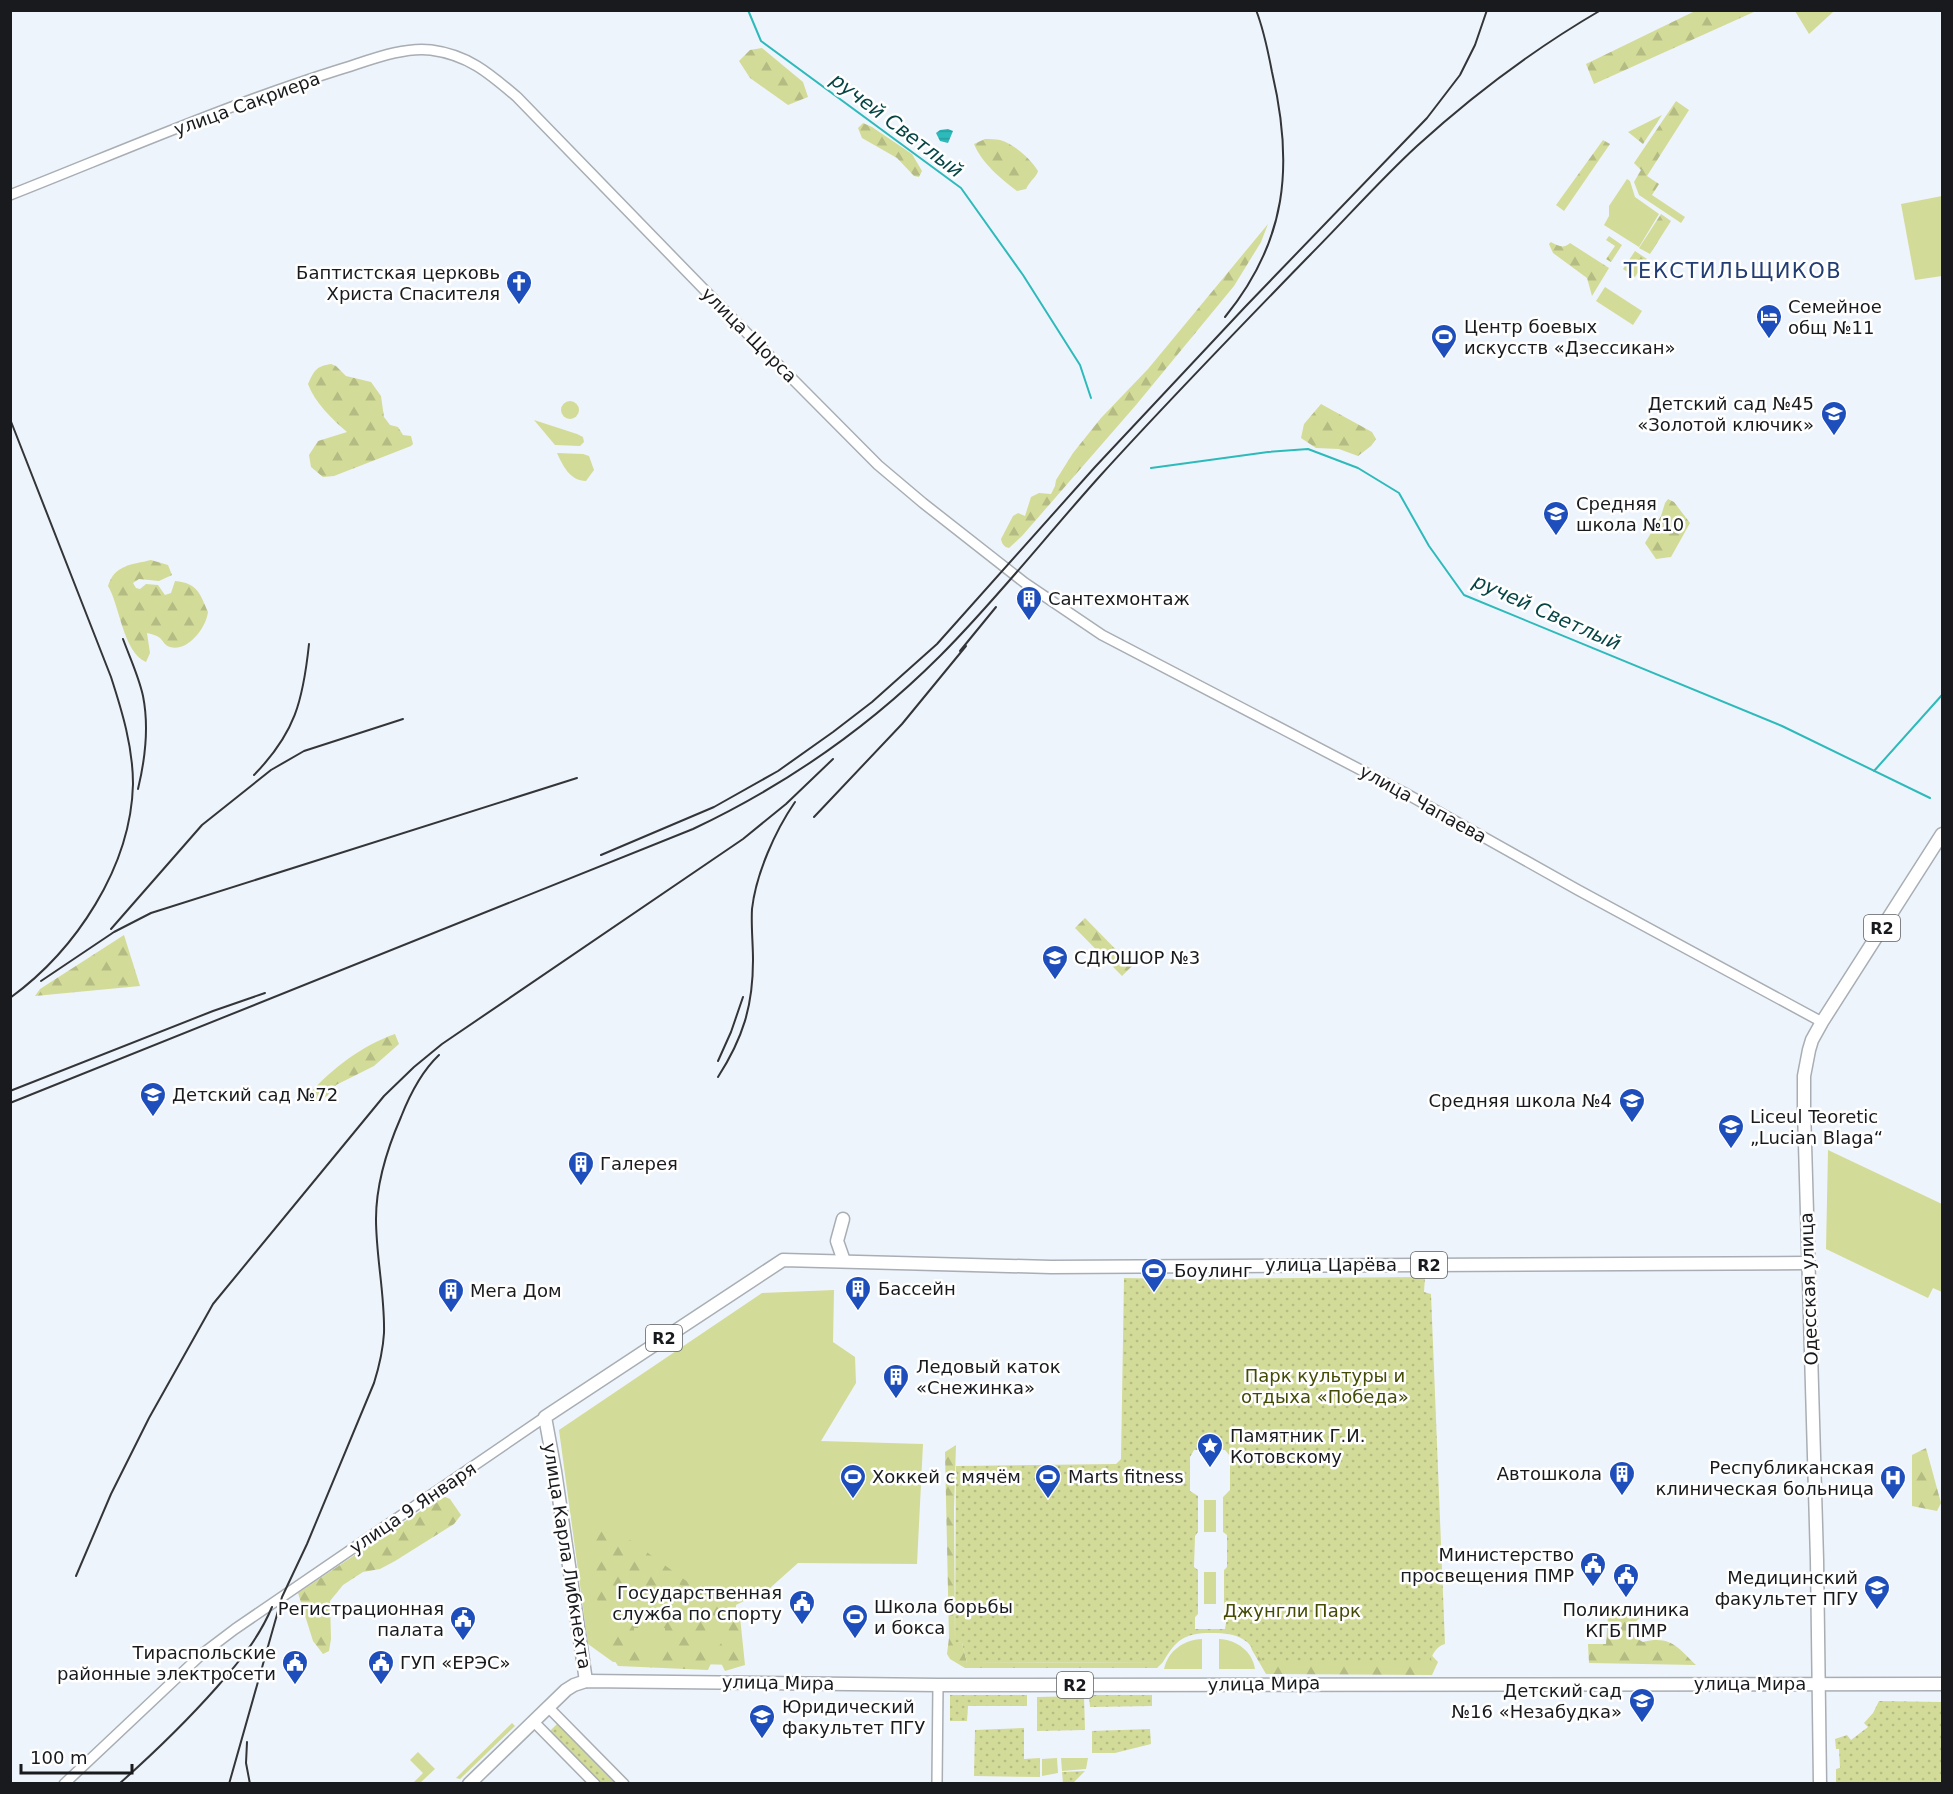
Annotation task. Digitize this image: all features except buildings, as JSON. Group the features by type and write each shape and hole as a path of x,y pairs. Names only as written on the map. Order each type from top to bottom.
{"main road":[{"name":"Одесская улица","path":"1820,1784 1814,1434 1807,1263 1804,1076 1812,1040 1942,834"},
{"path":"843,1219 837,1241 844,1261"},
{"name":"улица Царёва","path":"783,1260 1051,1267 1807,1263"},
{"name":"улица 9 Января","path":"545,1417 783,1260"},
{"name":"улица Карла Либкнехта","path":"469,1784 570,1687 586,1681 545,1417"},
{"name":"улица Мира","path":"586,1681 938,1685 1942,1684"}],"street":[{"name":"улица Сакриера","path":"10,195 252,99 376,58 430,49 473,62 487,71"},
{"name":"улица Щорса","path":"487,71 517,97 878,465 1025,583"},
{"name":"улица Чапаева","path":"1025,583 1102,635 1405,793 1822,1023"},
{"name":"улица 9 Января","path":"64,1784 202,1654 545,1417"},
{"path":"937,1784 938,1685"},
{"path":"548,1707 624,1784"},
{"path":"534,1722 596,1784"}],"green space":[{"path":"1695,11 1756,11 1594,84 1586,64"},
{"path":"1795,11 1832,11 1809,34"},
{"path":"762,48 803,82 808,97 788,105 750,78 739,61 750,50"},
{"path":"1676,101 1689,110 1647,176 1659,184 1652,195 1685,217 1681,223 1639,195 1634,182 1641,170 1634,163"},
{"path":"1662,115 1643,144 1628,132"},
{"path":"863,123 912,154 922,171 919,177 914,176 897,158 862,138 858,128"},
{"path":"985,139 1005,142 1022,152 1031,162 1038,171 1026,189 1017,191 987,164 974,144"},
{"path":"1603,140 1610,144 1564,211 1556,205"},
{"path":"1627,179 1630,181 1635,197 1659,214 1639,247 1604,225 1609,216 1609,206"},
{"path":"1942,196 1942,276 1915,280 1901,204"},
{"path":"1661,214 1671,221 1650,254 1639,248"},
{"path":"1268,224 1261,242 1234,286 1136,405 1022,536 1009,548 1005,546 1001,539 1013,516 1018,513 1025,516 1031,497 1039,493 1051,494 1056,480 1073,453 1101,418 1148,369"},
{"path":"1609,236 1622,245 1611,262 1606,259 1615,246 1606,240"},
{"path":"1551,242 1559,246 1570,243 1609,268 1592,296 1587,278 1553,253 1549,244"},
{"path":"1635,251 1647,259 1635,277 1623,269"},
{"path":"1605,287 1642,311 1633,325 1596,301"},
{"path":"331,364 346,376 371,382 381,396 384,417 390,425 398,427 403,435 411,436 413,444 411,446 334,476 323,477 311,467 309,455 318,441 347,432 319,404 308,384 316,370"},
{"path":"570,401 576,404 579,410 576,416 570,419 564,416 561,410 564,404"},
{"path":"1321,404 1372,432 1376,439 1371,446 1358,456 1339,449 1316,448 1301,438 1304,424"},
{"path":"534,420 577,434 583,437 584,442 580,446 555,445"},
{"path":"557,453 589,456 594,470 586,481 571,476"},
{"path":"1668,499 1674,502 1690,523 1671,557 1656,559 1645,543"},
{"path":"151,560 168,565 172,575 159,581 139,579 133,583 136,588 140,589 146,584 158,585 165,595 171,593 175,581 189,584 197,590 208,612 200,631 183,646 170,647 158,637 147,633 150,653 146,662 138,657 127,639 108,586 120,569"},
{"path":"1085,918 1132,966 1122,976 1075,928"},
{"path":"124,935 140,986 35,996 40,989"},
{"path":"395,1034 399,1044 374,1066 336,1085 327,1096 314,1103 308,1098 318,1084 348,1059"},
{"path":"1828,1150 1942,1204 1942,1292 1933,1288 1928,1298 1826,1249"},
{"name":"Парк культуры и отдыха «Победа»","path":"1425,1277 1424,1292 1431,1294 1445,1644 1435,1651 1430,1662 1263,1663 1253,1648 1242,1639 1229,1634 1211,1633 1194,1634 1182,1639 1172,1648 1163,1662 967,1663 962,1643 955,1642 956,1466 1116,1464 1121,1459 1124,1278","holes":["1194,1450 1225,1450 1230,1456 1230,1490 1223,1497 1223,1532 1227,1535 1227,1567 1224,1570 1224,1614 1227,1617 1225,1629 1195,1629 1195,1617 1198,1614 1198,1570 1194,1567 1195,1536 1198,1532 1198,1496 1190,1491 1190,1457"]},
{"path":"834,1290 833,1342 855,1357 856,1383 821,1441 923,1444 917,1564 798,1563 770,1588 736,1605 736,1665 613,1662 588,1644 559,1430 762,1293"},
{"path":"956,1445 955,1641 962,1643 967,1663 1163,1662 1157,1668 965,1668 950,1659 947,1654 949,1638 945,1452"},
{"path":"1926,1448 1941,1503 1937,1511 1912,1506 1912,1455"},
{"path":"443,1496 450,1499 461,1515 454,1524 380,1569 363,1572 343,1585 330,1601 331,1639 329,1651 323,1654 313,1641 298,1593"},
{"path":"1204,1500 1216,1500 1216,1532 1204,1532"},
{"path":"603,1525 626,1537 718,1604 726,1606 740,1617 745,1665 725,1671 721,1663 712,1661 708,1670 618,1666 609,1652 622,1623 598,1606 594,1573 602,1545 596,1541 597,1526","holes":["675,1581 709,1606 689,1632 656,1608","712,1620 729,1630 712,1658 695,1648","634,1628 665,1628 665,1648 634,1648"]},
{"path":"1204,1572 1216,1572 1216,1604 1204,1604"},
{"path":"1616,1610 1647,1611 1631,1626 1634,1637 1643,1642 1661,1640 1667,1642 1679,1648 1696,1665 1589,1663 1588,1644 1606,1644 1608,1615"},
{"path":"1244,1630 1418,1641 1438,1662 1432,1675 1266,1674"},
{"path":"1202,1639 1202,1669 1164,1669 1169,1657 1177,1648"},
{"path":"1219,1639 1238,1644 1243,1648 1251,1657 1255,1669 1219,1669"},
{"path":"950,1695 1027,1695 1027,1706 968,1706 967,1721 950,1721"},
{"path":"1089,1695 1152,1695 1152,1706 1090,1707"},
{"path":"1084,1696 1085,1730 1037,1731 1037,1697"},
{"path":"1879,1701 1942,1702 1942,1783 1836,1783 1836,1769 1840,1768 1839,1749 1836,1749 1835,1739 1847,1735 1851,1740 1868,1727 1864,1723 1873,1713"},
{"path":"512,1723 515,1726 460,1779 456,1778"},
{"path":"558,1723 619,1783 599,1783 548,1733"},
{"path":"1024,1728 1024,1759 1040,1758 1040,1777 974,1776 975,1730"},
{"path":"1150,1729 1151,1744 1115,1753 1092,1753 1092,1731"},
{"path":"418,1752 435,1769 420,1783 416,1783 414,1782 423,1773 410,1760"},
{"path":"1057,1758 1058,1773 1042,1776 1042,1759"},
{"path":"1061,1758 1088,1758 1086,1769 1062,1771"},
{"path":"1085,1771 1073,1783 1063,1783 1062,1772"}],"water":[{"path":"948,129 953,131 948,143 940,141 936,133"}],"waterway":[{"name":"ручей Светлый","path":"748,10 761,41 961,188 1023,275 1080,365 1091,398"},
{"name":"ручей Светлый","path":"1151,468 1268,452 1308,449 1358,468 1399,493 1429,546 1464,595 1782,726 1930,798"},
{"path":"1874,771 1942,695"}],"railway":[{"path":"1225,317 1246,289 1262,260 1273,231 1280,201 1283,139 1279,106 1266,41 1256,10"},
{"path":"601,855 714,807 778,771 872,702 937,644 1095,467 1427,118 1460,75 1475,45 1487,10"},
{"path":"10,1103 693,829 760,794 824,753 884,707 940,656 1151,420 1403,159 1460,108 1505,73 1552,40 1601,10"},
{"path":"10,419 111,677 123,716 133,770 130,815 122,846 111,876 96,904 57,956 10,998"},
{"path":"960,651 996,607"},
{"path":"123,639 139,682 145,707 145,743 138,789"},
{"path":"254,775 279,745 295,715 304,683 309,644"},
{"path":"814,817 902,724 966,646"},
{"path":"111,929 202,825 271,770 304,751 403,719"},
{"path":"76,1576 111,1494 149,1418 213,1304 384,1096 442,1044 743,839 786,804 833,759"},
{"path":"41,981 114,932 151,913 577,778"},
{"path":"718,1077 734,1049 749,1007 753,977 752,909 762,867 780,826 795,802"},
{"path":"10,1091 213,1011 265,993"},
{"path":"718,1061 743,997"},
{"path":"229,1784 282,1597 307,1544 376,1377 384,1333 376,1219 380,1179 391,1141 408,1100 421,1076 439,1055"},
{"path":"119,1784 182,1725 225,1678 255,1639 272,1607"},
{"path":"247,1742 246,1763 250,1784"}],"place":[{"name":"Баптистская церковь Христа Спасителя","path":"519,306"},
{"name":"Семейное общ №11","path":"1769,340"},
{"name":"Центр боевых искусств «Дзессикан»","path":"1444,360"},
{"name":"Детский сад №45 «Золотой ключик»","path":"1834,437"},
{"name":"Средняя школа №10","path":"1556,537"},
{"name":"Сантехмонтаж","path":"1029,622"},
{"name":"СДЮШОР №3","path":"1055,981"},
{"name":"Детский сад №72","path":"153,1118"},
{"name":"Средняя школа №4","path":"1632,1124"},
{"name":"Liceul Teoretic „Lucian Blaga“","path":"1731,1150"},
{"name":"Галерея","path":"581,1187"},
{"name":"Боулинг","path":"1154,1294"},
{"name":"Бассейн","path":"858,1312"},
{"name":"Мега Дом","path":"451,1314"},
{"name":"Ледовый каток «Снежинка»","path":"896,1400"},
{"name":"Памятник Г.И. Котовскому","path":"1210,1469"},
{"name":"Автошкола","path":"1622,1497"},
{"name":"Хоккей с мячём","path":"853,1500"},
{"name":"Marts fitness","path":"1048,1500"},
{"name":"Республиканская клиническая больница","path":"1893,1501"},
{"name":"Министерство просвещения ПМР","path":"1593,1588"},
{"name":"Поликлиника КГБ ПМР","path":"1626,1599"},
{"name":"Медицинский факультет ПГУ","path":"1877,1611"},
{"name":"Государственная служба по спорту","path":"802,1626"},
{"name":"Школа борьбы и бокса","path":"855,1640"},
{"name":"Регистрационная палата","path":"463,1642"},
{"name":"Тираспольские районные электросети","path":"295,1686"},
{"name":"ГУП «ЕРЭС»","path":"381,1686"},
{"name":"Детский сад №16 «Незабудка»","path":"1642,1724"},
{"name":"Юридический факультет ПГУ","path":"762,1740"}],"district":[{"name":"ТЕКСТИЛЬЩИКОВ","path":"1733,271"}],"park label":[{"name":"Джунгли Парк","path":"1292,1611"}]}
